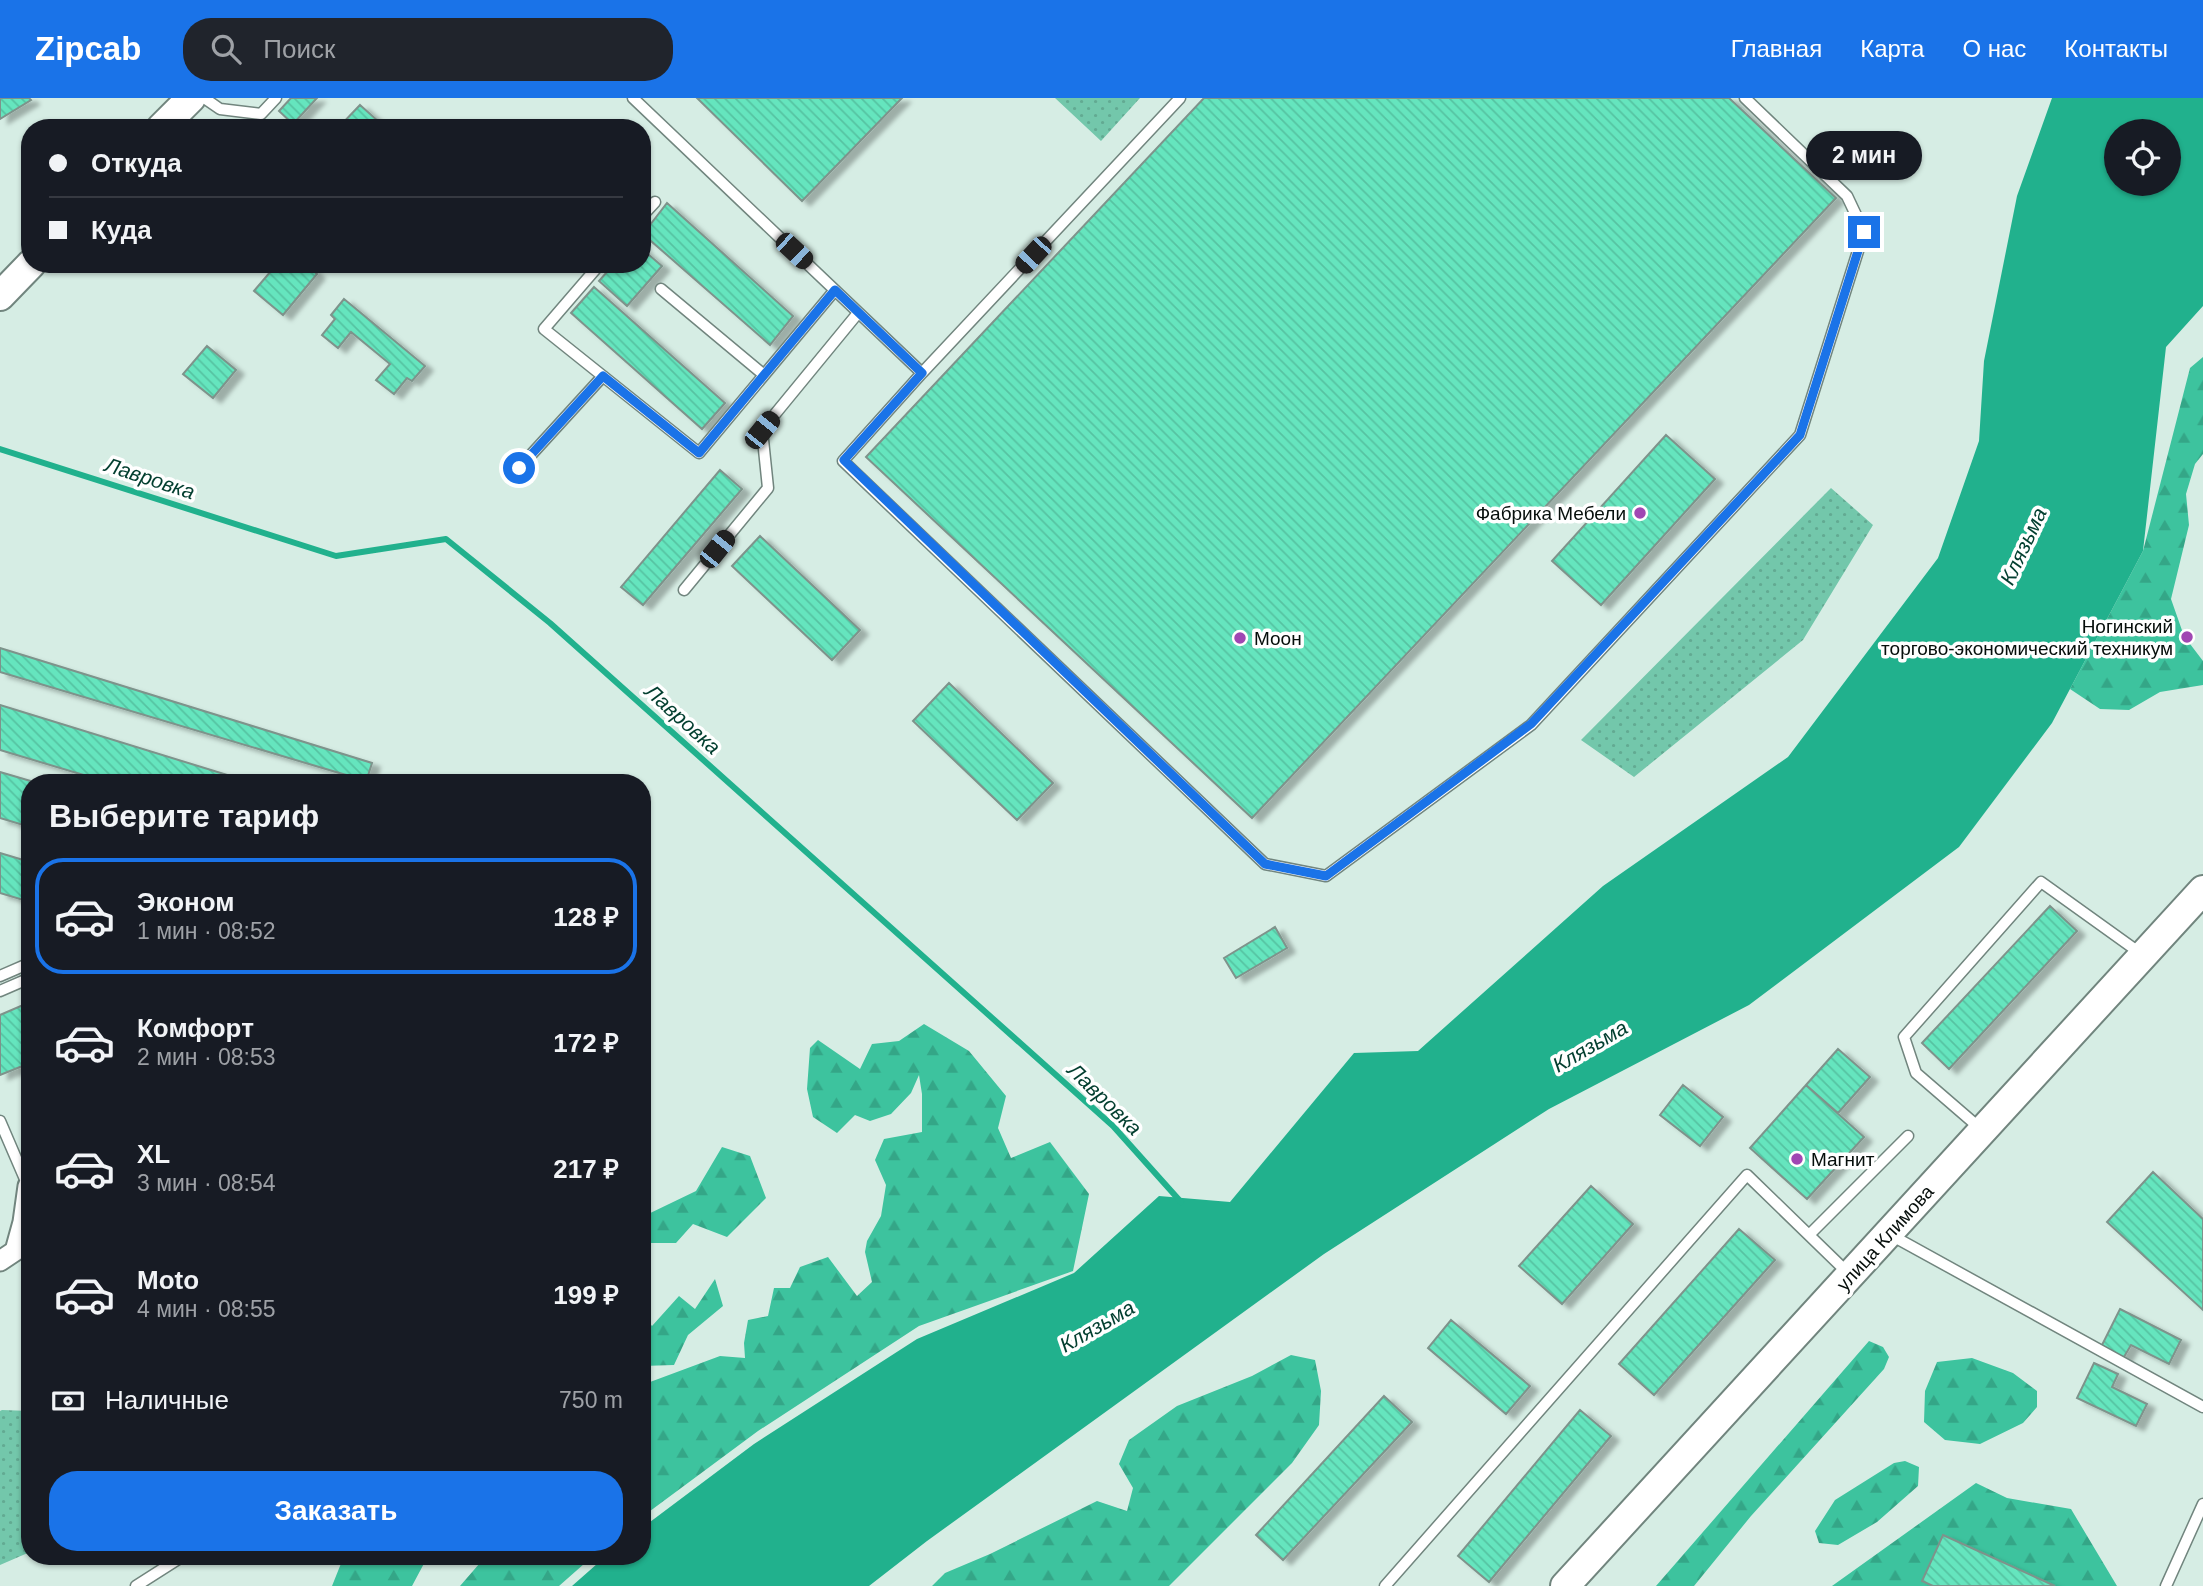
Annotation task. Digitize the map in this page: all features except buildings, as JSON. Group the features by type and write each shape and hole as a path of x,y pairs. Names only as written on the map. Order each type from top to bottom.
{"main road":[{"path":"171,119 191,98"},
{"path":"0,296 22,273"},
{"name":"улица Климова","path":"1565,1586 2203,890"}],"street":[{"path":"0,1261 15,1251 21,1235"},
{"path":"18,1242 21,1247"}],"lane":[{"path":"204,98 220,109 261,114 276,98"},
{"path":"633,98 922,373"},
{"path":"1180,98 844,460 1265,864 1326,876 1531,724 1800,435 1864,232 1847,196 1745,98"},
{"path":"651,206 654,202"},
{"path":"592,273 544,329 699,453 835,290"},
{"path":"661,289 764,375"},
{"path":"684,590 768,488 762,430 858,313"},
{"path":"519,468 603,376"},
{"path":"1983,1131 1916,1073 1904,1037 2041,882 2143,955"},
{"path":"0,976 21,967"},
{"path":"0,991 21,982"},
{"path":"0,1121 21,1170"},
{"path":"1809,1235 1908,1136"},
{"path":"1385,1586 1747,1175 1851,1275"},
{"path":"1889,1234 2203,1407"},
{"path":"2166,1586 2203,1504"},
{"path":"141,1585 170,1565"}],"shaded area":[{"path":"1055,98 1140,98 1101,141"},
{"path":"1831,488 1873,525 1803,640 1634,777 1581,740"},
{"path":"0,1411 21,1411 21,1556 0,1565"}],"green space":[{"path":"2203,357 2203,454 2195,464 2186,494 2189,525 2171,599 2184,636 2203,661 2203,685 2160,692 2129,710 2100,709 2070,689 2143,551 2190,368"},
{"path":"924,1024 969,1051 1006,1096 998,1128 1011,1158 1050,1142 1089,1194 1073,1271 919,1326 758,1431 651,1510 651,1382 720,1356 745,1358 744,1343 748,1320 768,1316 774,1288 790,1288 800,1267 828,1257 857,1296 872,1282 865,1252 867,1241 881,1216 886,1185 875,1160 884,1139 922,1132 919,1075 911,1093 891,1114 870,1121 855,1115 837,1133 813,1117 807,1089 810,1048 818,1040 860,1069 872,1044 899,1041"},
{"path":"722,1147 750,1156 766,1198 727,1237 693,1224 676,1243 651,1243 651,1213 696,1191"},
{"path":"715,1279 723,1306 688,1335 674,1365 651,1366 651,1325 679,1296 695,1309"},
{"path":"1869,1341 1883,1347 1889,1357 1884,1369 1751,1516 1694,1586 1656,1586"},
{"path":"1291,1355 1315,1360 1321,1391 1319,1425 1292,1463 1169,1586 932,1586 945,1573 1097,1501 1127,1511 1133,1488 1119,1464 1129,1440 1177,1406 1252,1376"},
{"path":"1972,1358 2013,1373 2037,1391 2037,1407 2023,1423 1980,1444 1945,1440 1924,1422 1925,1391 1937,1362"},
{"path":"1905,1461 1919,1467 1918,1486 1877,1522 1838,1545 1819,1543 1815,1531 1835,1500 1894,1463"},
{"path":"1976,1483 2007,1498 2071,1509 2117,1586 1832,1586"},
{"path":"340,1565 423,1565 412,1586 332,1586"},
{"path":"478,1565 583,1565 559,1586 460,1586"}],"water":[{"name":"Клязьма","path":"2052,98 2203,98 2203,306 2166,347 2143,551 2052,723 1959,847 1749,1005 1549,1109 1324,1254 927,1541 869,1586 572,1586 596,1565 651,1565 651,1521 754,1444 917,1339 1074,1273 1159,1196 1230,1202 1354,1053 1418,1051 1603,886 1788,757 1938,558 1979,441 1984,361 2017,196"}],"waterway":[{"name":"Лавровка","path":"0,449 336,556 446,539 550,623 1113,1126 1181,1202"}],"place":[{"name":"Фабрика Мебели","path":"1640,513"},
{"name":"Ногинский торгово-экономический техникум","path":"2187,637"},
{"name":"Моон","path":"1240,638"},
{"name":"Магнит","path":"1797,1159"}],"route":[{"path":"519,468 603,376 699,453 835,290 922,373 844,460 1265,864 1326,876 1531,724 1800,435 1864,232"}]}
